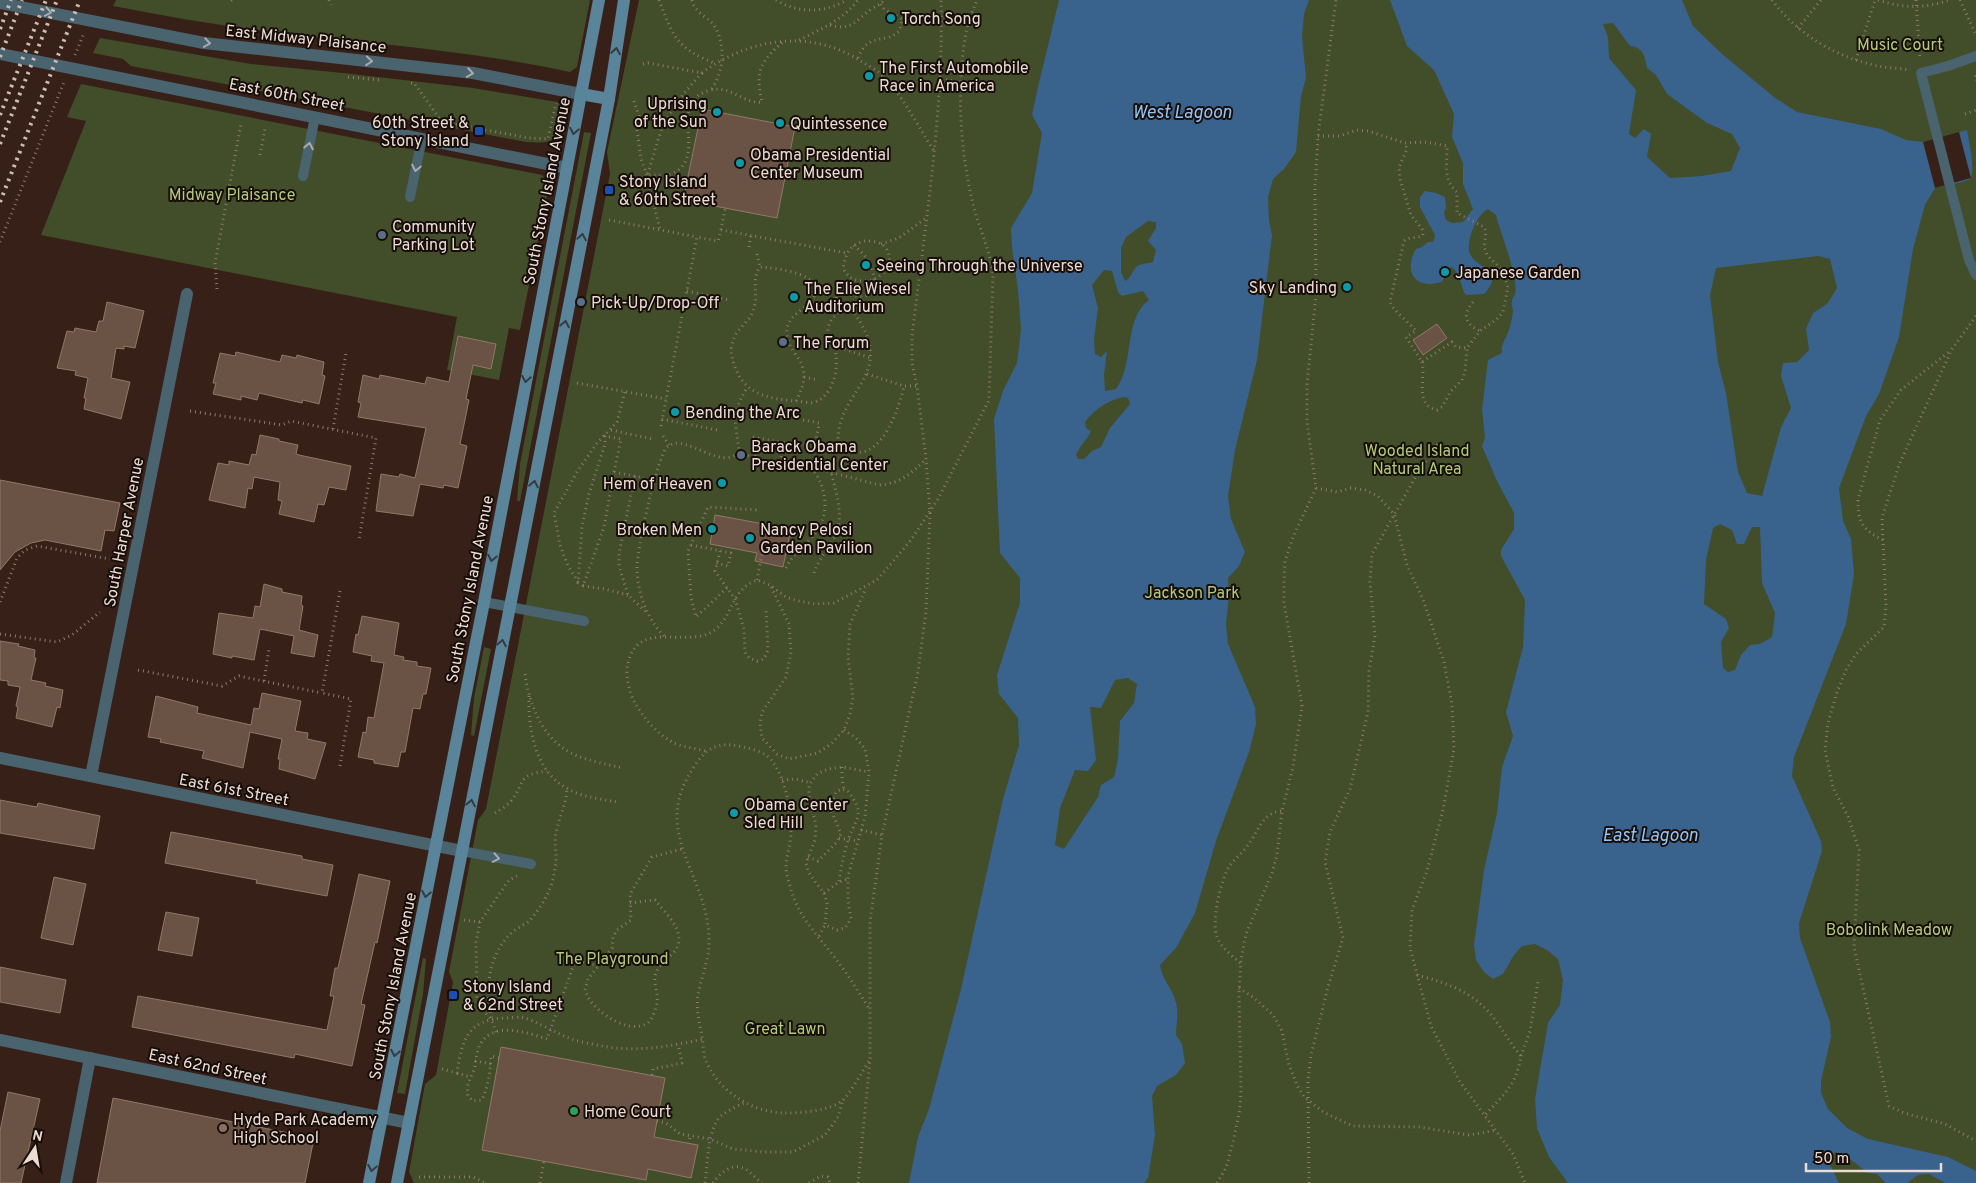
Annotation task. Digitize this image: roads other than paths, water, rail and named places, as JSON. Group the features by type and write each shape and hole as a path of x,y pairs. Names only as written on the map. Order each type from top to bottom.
{"main road":[{"name":"South Stony Island Avenue","path":"369,1183 484,602 599,0"},
{"path":"397,1183 609,99 624,0"},
{"name":"East Midway Plaisance","path":"581,94 609,99"}],"street":[{"name":"East Midway Plaisance","path":"0,3 204,43 464,72 581,94"},
{"name":"East 60th Street","path":"0,54 567,168"},
{"name":"South Harper Avenue","path":"91,776 187,294"},
{"name":"East 61st Street","path":"0,758 462,851"},
{"name":"East 62nd Street","path":"0,1040 409,1123"},
{"path":"66,1183 90,1058"}],"lane":[{"path":"1976,56 1921,73 1969,260 1976,275"},
{"path":"304,176 315,116"},
{"path":"410,197 422,138"},
{"path":"484,602 584,621"},
{"path":"462,851 531,864"}],"water":[{"name":"West Lagoon","path":"1059,0 1309,0 1304,14 1302,36 1306,78 1301,96 1296,152 1284,169 1273,179 1268,197 1269,221 1272,235 1257,360 1235,450 1228,496 1231,519 1245,552 1239,566 1228,578 1229,595 1226,624 1228,644 1255,707 1256,724 1249,752 1216,841 1195,913 1176,948 1160,965 1176,1003 1176,1035 1182,1044 1185,1063 1176,1075 1157,1086 1152,1096 1155,1135 1148,1178 1144,1183 909,1183 918,1137 929,1109 961,989 1003,799 1019,745 1018,718 999,694 997,675 1020,603 1020,578 1000,553 994,419 1003,391 1017,363 1021,329 1011,228 1032,193 1042,133 1032,115","holes":["1148,221 1156,222 1156,228 1148,241 1156,250 1153,262 1136,267 1125,281 1121,272 1121,248 1126,237","1104,270 1112,271 1118,292 1122,296 1143,291 1149,300 1141,308 1136,318 1122,378 1116,389 1105,391 1104,375 1107,351 1101,357 1095,354 1094,339 1098,308 1092,285","1128,398 1130,404 1110,428 1101,447 1092,451 1084,459 1078,459 1076,455 1091,431 1086,428 1085,422 1102,406 1117,399","1128,678 1137,684 1134,703 1120,721 1118,759 1114,777 1101,785 1098,797 1064,849 1055,845 1060,808 1075,770 1088,771 1096,760 1090,707 1101,708 1115,680"]},
{"name":"East Lagoon","path":"1390,0 1682,0 1693,26 1722,54 1774,97 1797,112 1881,129 1906,140 1923,142 1967,130 1972,156 1972,175 1966,181 1935,188 1925,205 1913,249 1899,337 1879,394 1866,416 1839,488 1843,521 1851,539 1854,574 1846,624 1794,757 1792,776 1821,841 1822,851 1799,923 1800,938 1830,1022 1831,1037 1821,1081 1821,1093 1828,1109 1847,1128 1868,1139 1948,1157 1976,1171 1976,1183 1945,1183 1929,1174 1918,1175 1907,1183 1886,1183 1877,1174 1868,1173 1846,1156 1835,1152 1828,1161 1839,1183 1568,1183 1549,1157 1537,1128 1535,1099 1548,1023 1560,1005 1563,980 1558,959 1547,950 1535,944 1522,946 1514,955 1503,974 1493,979 1484,972 1476,960 1474,945 1484,870 1497,813 1502,767 1513,736 1506,712 1523,647 1525,600 1501,556 1501,550 1514,529 1514,513 1497,481 1482,446 1485,438 1482,410 1488,360 1502,353 1502,346 1513,312 1514,277 1496,215 1488,209 1476,222 1469,243 1470,254 1473,259 1491,274 1490,286 1484,294 1466,295 1459,276 1451,267 1448,269 1442,282 1433,284 1418,281 1411,272 1412,257 1416,249 1428,242 1433,242 1435,235 1420,207 1420,197 1425,191 1445,197 1446,208 1444,213 1446,220 1452,223 1463,222 1473,209 1463,184 1463,163 1452,137 1454,114 1434,70 1407,46","holes":["1613,23 1630,46 1641,50 1647,68 1656,75 1667,94 1707,123 1732,134 1740,148 1731,171 1702,176 1670,178 1647,157 1651,134 1644,129 1635,138 1629,134 1636,90 1609,58 1608,37 1603,24","1818,256 1830,259 1837,288 1827,304 1813,313 1806,329 1809,350 1797,362 1783,363 1781,376 1791,408 1781,427 1762,496 1747,493 1738,472 1726,393 1718,362 1710,295 1716,268","1720,524 1732,530 1737,544 1744,544 1752,527 1760,527 1762,583 1775,613 1772,637 1760,644 1750,645 1741,655 1735,670 1728,672 1723,668 1721,642 1729,628 1726,619 1704,604 1706,560 1713,528"]}],"railway":[{"path":"0,29 11,0"},
{"path":"0,57 22,0"},
{"path":"0,115 46,0"},
{"path":"0,144 57,0"},
{"path":"0,202 80,0"}],"place":[{"name":"Torch Song","path":"891,18"},
{"name":"The First Automobile Race in America","path":"869,76"},
{"name":"Uprising of the Sun","path":"717,112"},
{"name":"Quintessence","path":"780,123"},
{"name":"60th Street & Stony Island","path":"479,131"},
{"name":"Obama Presidential Center Museum","path":"740,163"},
{"name":"Stony Island & 60th Street","path":"609,190"},
{"name":"Community Parking Lot","path":"382,235"},
{"name":"Seeing Through the Universe","path":"866,265"},
{"name":"Japanese Garden","path":"1445,272"},
{"name":"Sky Landing","path":"1347,287"},
{"name":"The Elie Wiesel Auditorium","path":"794,297"},
{"name":"Pick-Up/Drop-Off","path":"581,302"},
{"name":"The Forum","path":"783,342"},
{"name":"Bending the Arc","path":"675,412"},
{"name":"Barack Obama Presidential Center","path":"741,455"},
{"name":"Hem of Heaven","path":"722,483"},
{"name":"Broken Men","path":"712,529"},
{"name":"Nancy Pelosi Garden Pavilion","path":"750,538"},
{"name":"Obama Center Sled Hill","path":"734,813"},
{"name":"Stony Island & 62nd Street","path":"453,995"},
{"name":"Home Court","path":"574,1111"},
{"name":"Hyde Park Academy High School","path":"223,1128"}],"park label":[{"name":"Music Court","path":"1900,44"},
{"name":"Midway Plaisance","path":"232,194"},
{"name":"Wooded Island Natural Area","path":"1417,459"},
{"name":"Jackson Park","path":"1192,592"},
{"name":"Bobolink Meadow","path":"1889,929"},
{"name":"The Playground","path":"612,958"},
{"name":"Great Lawn","path":"785,1028"}]}
